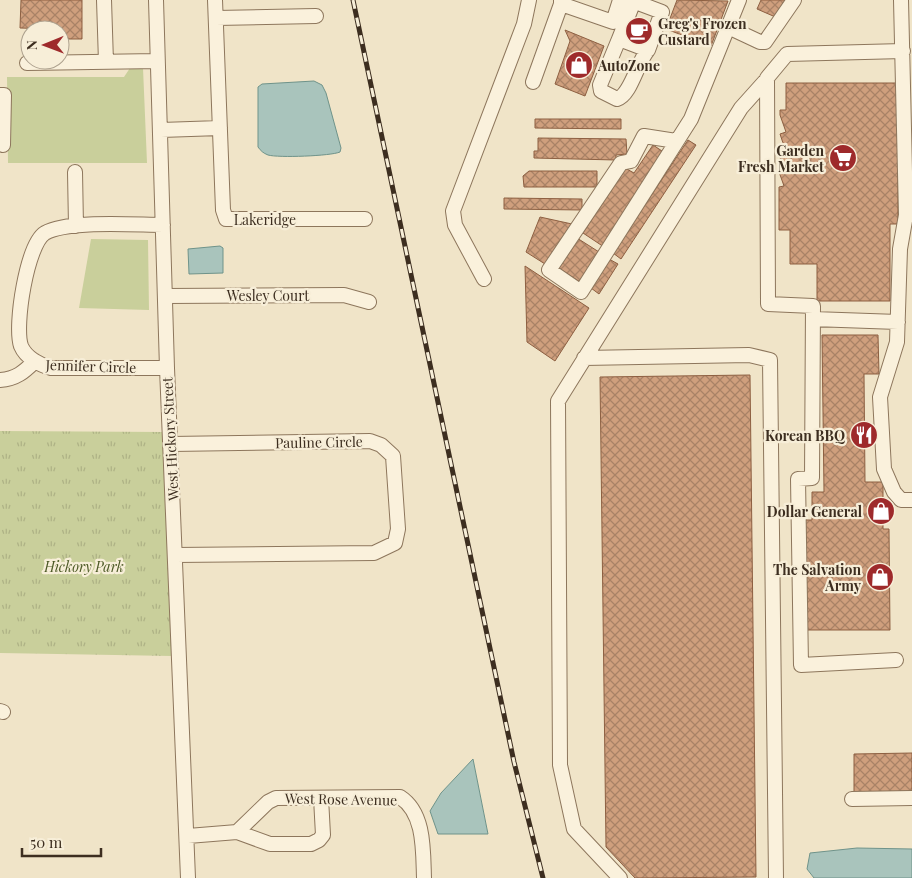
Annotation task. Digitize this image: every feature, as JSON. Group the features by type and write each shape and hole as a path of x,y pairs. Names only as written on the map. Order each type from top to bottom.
{"street":[{"path":"104,0 106,62"},
{"name":"West Hickory Street","path":"156,0 167,368 188,836 188,878"},
{"name":"Lakeridge","path":"216,0 223,210 226,219 365,219"},
{"path":"484,279 455,225 453,211 524,24 528,0"},
{"path":"533,82 561,2 613,22 620,0"},
{"path":"676,141 644,136 631,161 621,163 549,270 581,292 691,119 739,0"},
{"path":"730,23 770,36 794,0"},
{"path":"901,0 909,215 900,249 897,342 894,358 880,397 884,470 894,492 901,500 912,500"},
{"path":"632,1 662,12 648,50 640,58 626,94 617,99 601,91 600,85 619,38 632,1"},
{"path":"216,18 316,16"},
{"path":"619,38 648,50"},
{"path":"620,878 574,829 560,765 558,401 741,108 787,54 903,51"},
{"path":"70,62 157,61"},
{"path":"767,79 768,304 813,306 812,478 798,478 801,665 896,660"},
{"path":"0,95 4,95 3,145"},
{"path":"161,130 220,128"},
{"path":"75,172 76,226"},
{"name":"Jennifer Circle","path":"163,225 76,226 45,233 38,240 30,264 21,304 19,331 22,347 39,364 51,368 167,368"},
{"name":"Wesley Court","path":"166,296 344,295 369,302"},
{"path":"813,319 898,322"},
{"path":"584,358 749,355 770,360 776,878"},
{"path":"0,380 9,380 23,373 35,361"},
{"name":"Pauline Circle","path":"171,444 370,441 381,445 393,456 398,529 395,543 374,553 175,555"},
{"name":"West Rose Avenue","path":"237,832 271,800 400,797 410,804 416,815 422,844 424,878"},
{"path":"188,836 237,832 270,844 311,844 319,840 323,835 321,798"},
{"path":"852,799 912,798"}],"green space":[{"path":"130,68 143,68 147,163 8,163 7,77 124,77"},
{"path":"91,239 148,240 149,310 79,308"},
{"name":"Hickory Park","path":"0,431 164,432 172,656 0,653"}],"water":[{"path":"314,81 322,85 326,93 341,148 340,152 326,155 293,156 274,156 263,153 258,147 258,87 262,84"},
{"path":"220,246 223,248 223,273 189,274 188,249"},
{"path":"473,759 488,834 438,834 430,811 441,793"},
{"path":"857,848 912,849 912,878 814,878 807,869 810,853"}],"building":[{"path":"21,0 82,0 82,39 70,39 70,20 20,20"},
{"path":"677,0 728,1 711,46 666,29"},
{"path":"761,0 792,0 780,19 757,9"},
{"name":"Greg's Frozen Custard","path":"638,18 650,23 652,29 643,43 625,36 633,19"},
{"name":"AutoZone","path":"565,30 604,46 585,96 555,84 570,41"},
{"path":"786,83 898,83 898,224 890,224 890,301 817,301 817,264 790,264 790,230 779,230 779,187 784,186 778,169 783,167 778,151 785,149 780,134 786,132 780,110 786,110"},
{"path":"535,119 621,119 621,129 535,128"},
{"path":"538,138 626,139 627,154 616,155 616,160 534,158 534,151 538,151"},
{"path":"688,140 696,145 621,259 613,253"},
{"path":"653,145 665,153 604,247 583,233 625,168 634,173"},
{"path":"529,171 597,171 597,187 524,187 523,176"},
{"path":"504,198 582,199 582,210 504,209"},
{"path":"540,217 572,224 545,264 526,252"},
{"path":"577,238 599,252 580,282 559,268"},
{"path":"609,259 618,264 599,294 591,288"},
{"path":"525,266 589,308 555,361 527,342"},
{"path":"822,335 878,335 879,374 864,374 865,482 883,482 883,529 889,529 890,630 804,630 803,520 812,520 812,492 824,492"},
{"path":"750,375 756,877 635,878 606,847 600,377"},
{"path":"912,753 912,794 854,795 854,754"}],"railway":[{"path":"353,0 514,762 543,878"}],"place":[{"name":"Greg's Frozen Custard","path":"639,31"},
{"name":"AutoZone","path":"579,65"},
{"name":"Garden Fresh Market","path":"843,158"},
{"name":"Korean BBQ","path":"864,435"},
{"name":"Dollar General","path":"881,511"},
{"name":"The Salvation Army","path":"880,577"}]}
